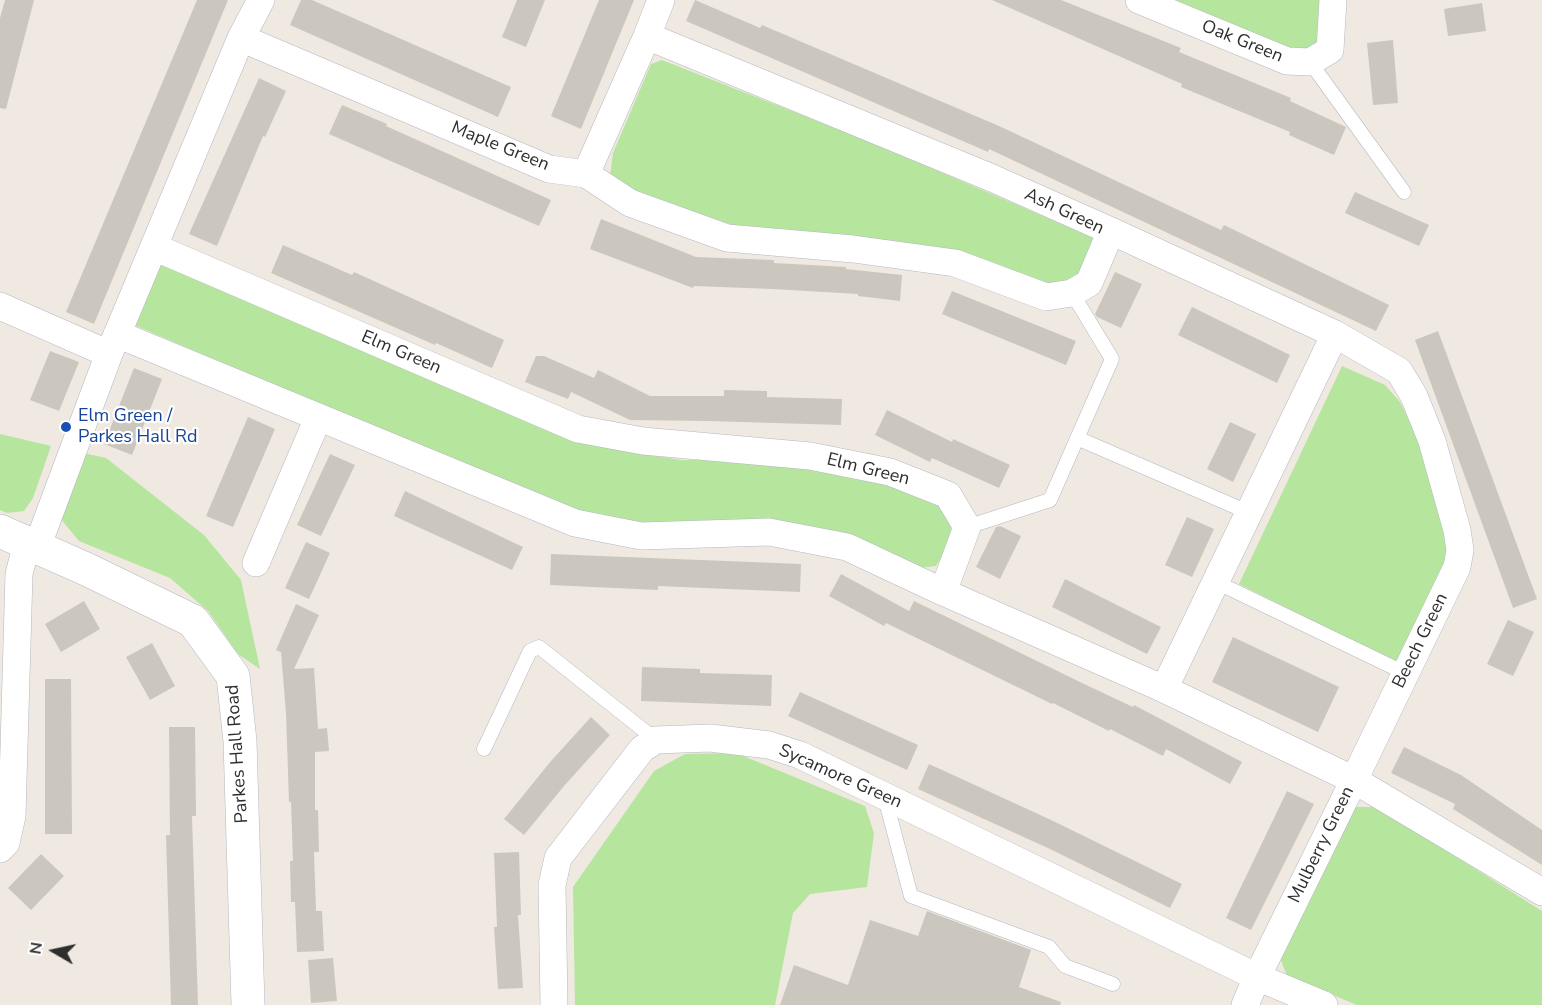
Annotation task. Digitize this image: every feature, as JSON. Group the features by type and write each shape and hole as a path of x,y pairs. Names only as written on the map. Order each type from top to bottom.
{"street":[{"path":"0,849 6,843 12,816 21,540 113,344 241,38 261,0"},
{"path":"661,0 586,174 630,203 727,238 854,249 954,263 1046,297 1072,293"},
{"name":"Oak Green","path":"1140,0 1287,61 1310,62"},
{"path":"1310,62 1330,50 1333,0"},
{"name":"Ash Green","path":"647,36 992,178 1111,231 1089,283 1072,293"},
{"name":"Maple Green","path":"241,38 549,169 586,174"},
{"name":"Beech Green","path":"1111,231 1335,334 1399,371 1414,396 1432,441 1457,530 1460,550 1457,567 1354,780"},
{"name":"Elm Green","path":"154,247 578,429 643,441 810,456 890,472 948,495 967,528"},
{"path":"0,306 318,418 575,523 641,536 769,532 848,546 943,592 1164,689 1354,780"},
{"path":"1164,689 1335,334"},
{"path":"255,563 318,418"},
{"path":"943,592 967,528"},
{"name":"Parkes Hall Road","path":"21,540 193,621 233,676 240,741 248,1005"},
{"name":"Sycamore Green","path":"656,740 710,738 769,745 800,754 1257,977"},
{"path":"554,1005 552,885 558,858 642,749 656,740"},
{"name":"Mulberry Green","path":"1257,977 1354,780 1542,892"},
{"path":"1245,1005 1257,977 1324,1005"}],"lane":[{"path":"1310,62 1404,192"},
{"path":"967,528 1050,500 1112,359 1072,293"},
{"path":"1077,438 1250,513"},
{"path":"1216,582 1405,673"},
{"path":"484,748 530,651 540,647 656,740"},
{"path":"885,796 911,896 1048,947 1065,966 1113,984"}],"green space":[{"path":"1158,0 1327,0 1325,31 1313,49 1295,54"},
{"path":"662,60 868,141 1099,240 1085,274 1052,286 730,226 642,199 610,176 613,153 651,64"},
{"path":"161,264 507,412 596,446 681,460 755,460 847,468 943,503 951,520 951,542 936,566 920,568 581,515 134,325"},
{"path":"1342,366 1385,385 1400,402 1421,444 1454,549 1398,664 1239,584"},
{"path":"0,434 51,446 33,498 24,511 7,513 0,510"},
{"path":"83,453 106,458 204,535 241,580 260,669 238,654 208,611 170,578 79,541 60,518"},
{"path":"736,753 865,806 874,833 867,887 810,894 793,913 775,1005 575,1005 573,887 654,771 685,754"},
{"path":"1354,807 1377,807 1542,911 1542,1005 1357,1005 1287,976 1280,958"}],"building":[{"path":"5,0 34,0 6,109 0,108 0,18"},
{"path":"197,0 228,0 94,324 66,312"},
{"path":"301,0 312,0 511,87 498,117 290,25"},
{"path":"517,0 545,0 526,47 502,37"},
{"path":"599,0 634,0 581,129 551,116"},
{"path":"695,0 760,28 762,25 999,126 1221,230 1224,225 1389,305 1376,331 989,149 988,152 686,21"},
{"path":"992,0 1061,0 1181,48 1179,52 1291,98 1290,101 1346,127 1334,155 1289,135 1290,132 1181,87 1182,84"},
{"path":"1482,3 1486,31 1448,36 1444,9"},
{"path":"1393,40 1398,103 1373,105 1367,43"},
{"path":"259,78 286,91 265,137 263,136 217,246 189,234"},
{"path":"342,105 551,200 539,226 329,134"},
{"path":"1355,192 1429,225 1419,246 1345,213"},
{"path":"601,219 696,257 774,260 774,263 846,267 846,269 902,275 900,301 858,296 858,294 694,286 693,288 590,249"},
{"path":"283,245 352,275 354,272 504,340 492,368 271,273"},
{"path":"1115,272 1142,284 1121,328 1095,314"},
{"path":"952,291 1076,341 1066,365 942,314"},
{"path":"1192,307 1290,355 1277,383 1178,335"},
{"path":"1438,331 1537,599 1513,608 1415,340"},
{"path":"50,351 79,362 59,411 30,400"},
{"path":"536,356 544,356 594,378 598,370 650,396 724,396 724,390 767,391 767,397 842,399 841,425 630,420 571,392 568,399 525,382"},
{"path":"134,368 162,379 132,455 104,444"},
{"path":"887,410 952,442 953,439 1010,465 999,488 932,458 930,462 875,435"},
{"path":"248,417 275,429 233,527 206,516"},
{"path":"1230,422 1256,434 1233,482 1207,469"},
{"path":"330,454 355,465 321,536 297,525"},
{"path":"405,491 523,547 512,570 394,516"},
{"path":"1187,517 1214,529 1192,577 1165,565"},
{"path":"1000,526 1021,536 1000,579 976,567 996,527"},
{"path":"306,542 330,553 309,599 285,588"},
{"path":"551,554 801,564 800,592 658,586 658,590 550,585"},
{"path":"841,574 909,611 914,601 1080,682 1133,707 1134,705 1242,762 1230,784 1166,749 1163,756 886,623 884,626 829,596"},
{"path":"1065,579 1161,627 1147,654 1052,607"},
{"path":"84,601 100,629 61,652 45,624"},
{"path":"296,604 319,615 294,669 314,668 318,729 327,728 329,751 315,752 315,810 318,810 319,852 314,852 316,911 322,911 324,951 297,952 295,902 291,902 290,861 293,861 286,713 281,652 276,650"},
{"path":"1508,620 1534,632 1513,676 1487,664"},
{"path":"1233,637 1339,687 1318,732 1212,682"},
{"path":"152,643 175,686 150,700 126,657"},
{"path":"642,667 700,669 700,673 772,675 771,706 641,701"},
{"path":"45,679 71,679 72,834 45,834"},
{"path":"800,692 918,745 907,770 788,716"},
{"path":"591,717 610,735 524,835 504,819 551,761"},
{"path":"169,727 195,727 196,816 192,816 198,1005 171,1005 166,835 170,835"},
{"path":"1404,747 1461,775 1542,830 1542,865 1453,809 1455,804 1391,773"},
{"path":"929,764 1182,884 1170,908 1050,849 918,789"},
{"path":"1287,791 1314,804 1251,930 1226,918"},
{"path":"519,852 521,915 518,915 523,988 498,989 494,927 497,927 494,853"},
{"path":"41,854 64,876 31,910 8,888"},
{"path":"927,911 1031,950 1019,987 1061,1002 1060,1005 780,1005 794,965 848,985 870,920 918,936"},
{"path":"333,958 337,1001 311,1003 308,960"}],"place":[{"name":"Elm Green / Parkes Hall Rd","path":"66,427"}]}
